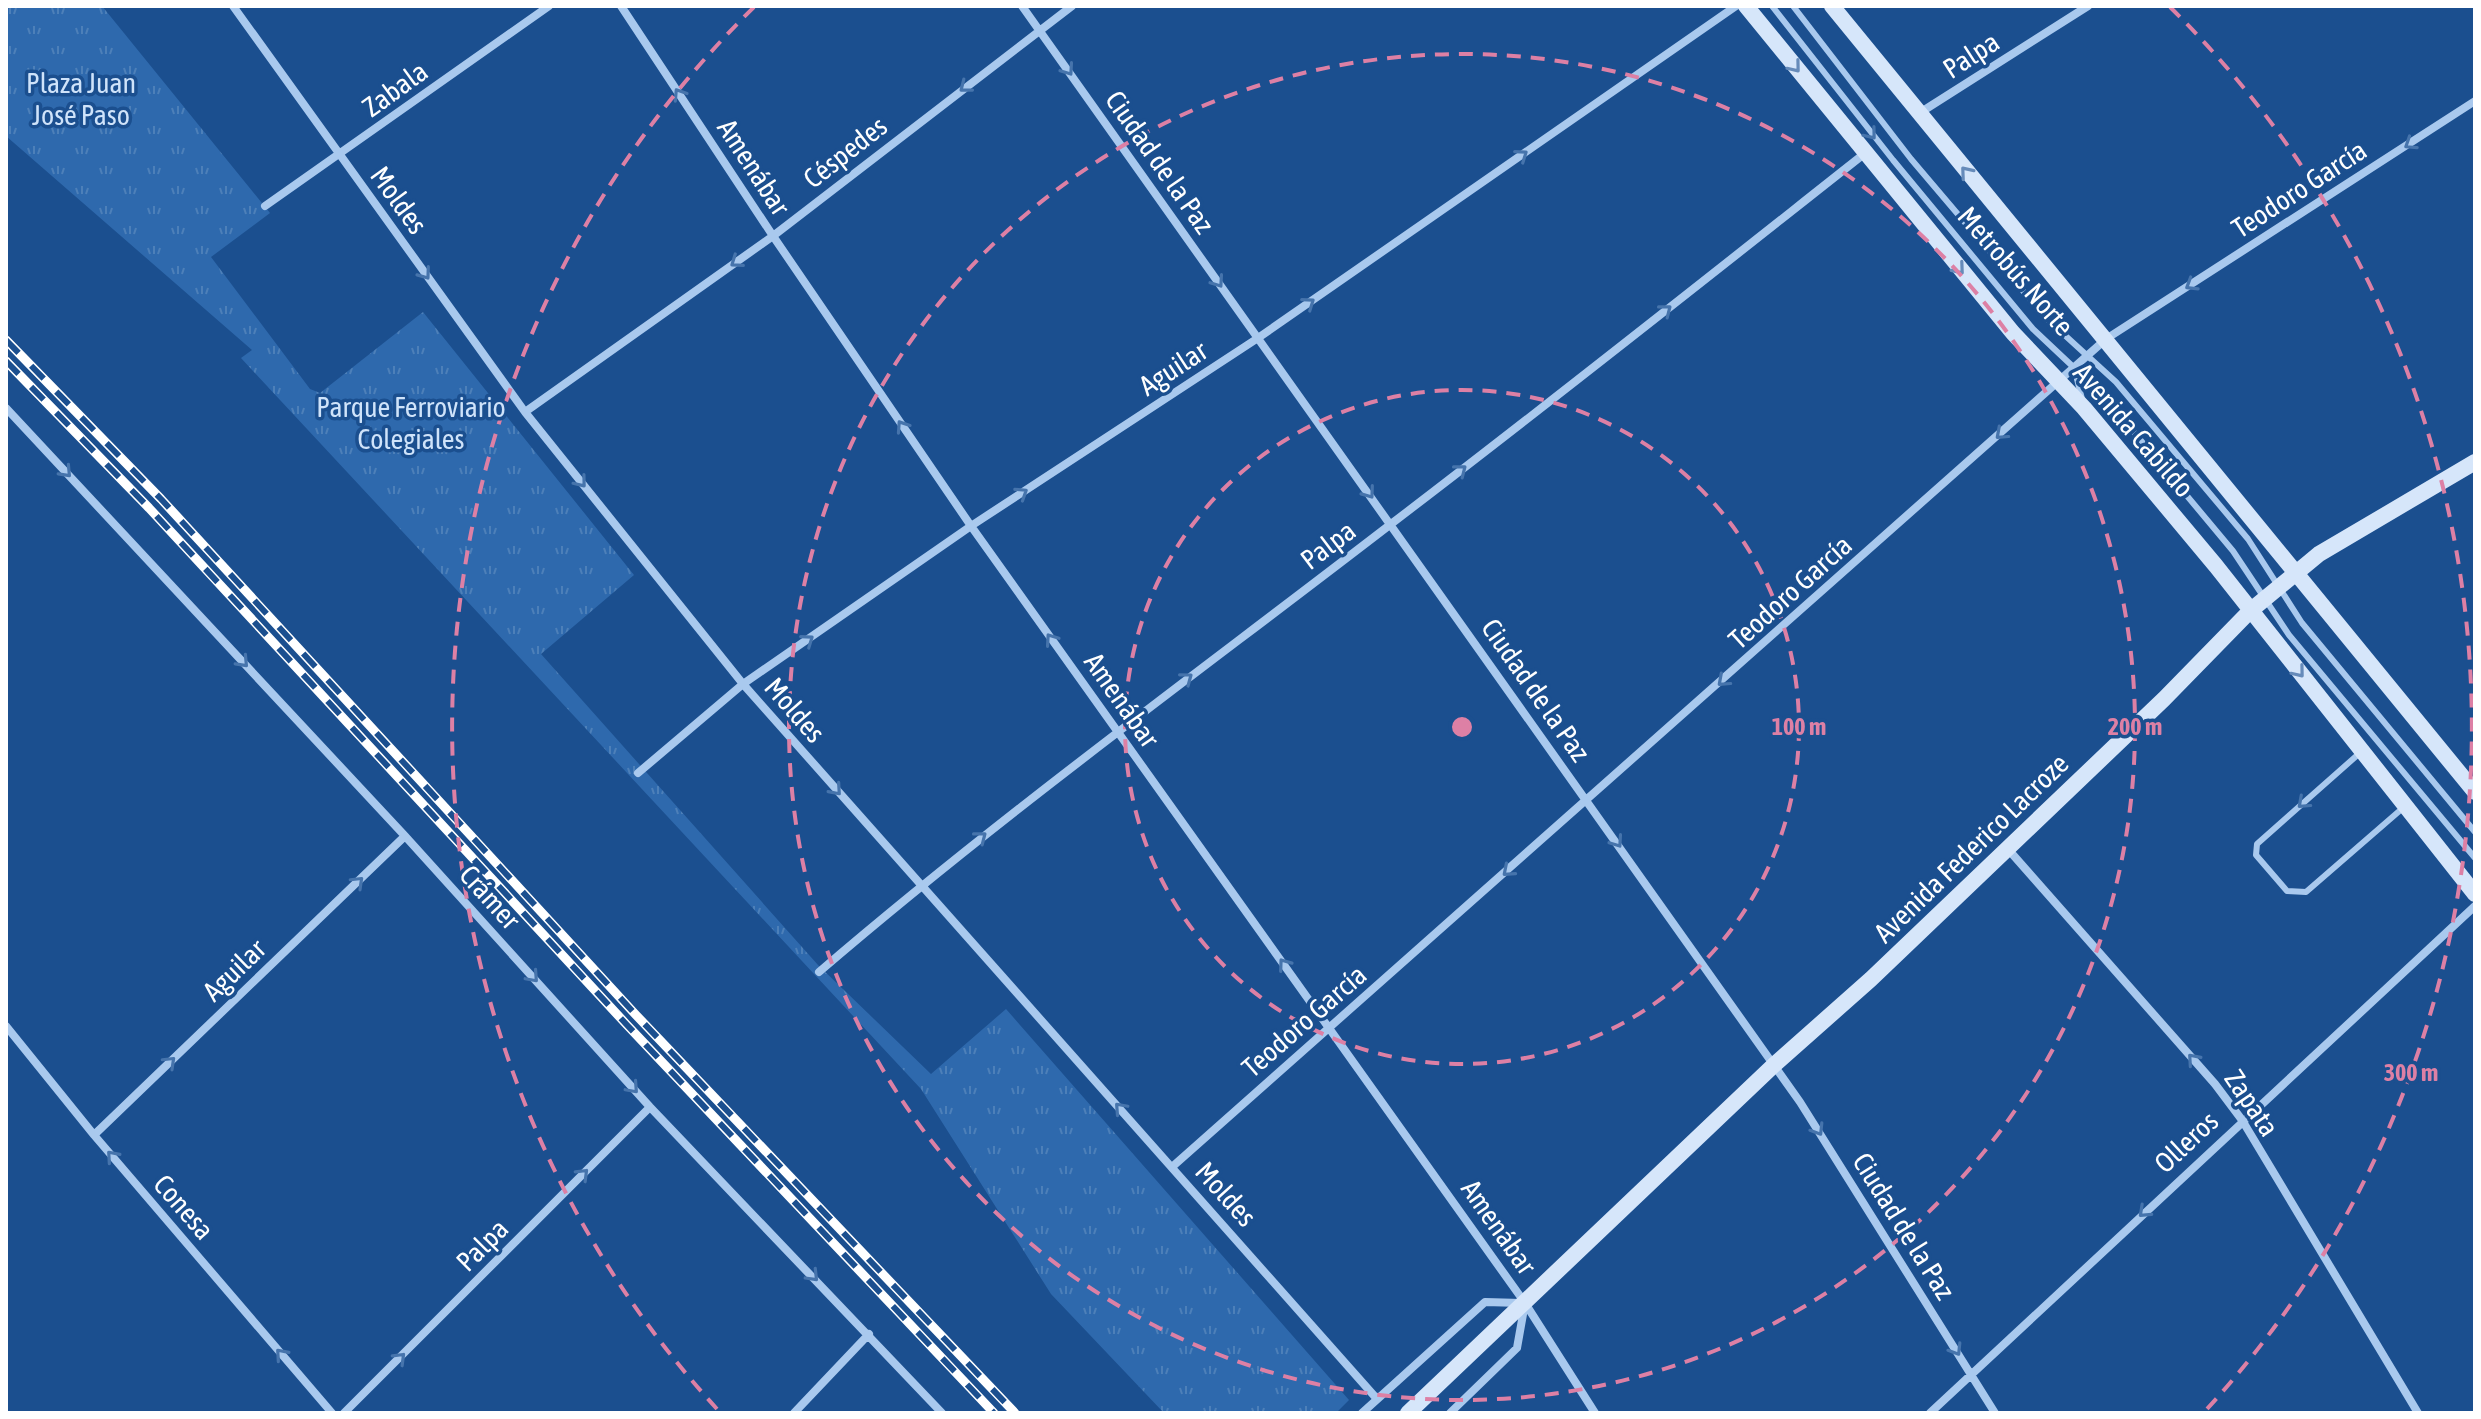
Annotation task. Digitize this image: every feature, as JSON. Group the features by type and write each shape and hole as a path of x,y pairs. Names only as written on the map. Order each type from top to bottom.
{"main road":[{"name":"Avenida Cabildo","path":"1746,6 2013,333 2084,408 2475,894"},
{"name":"Avenida Cabildo","path":"1832,6 1918,115 2106,339 2475,792"},
{"name":"Avenida Federico Lacroze","path":"1408,1413 1774,1065 1871,979 2278,586 2296,571 2475,462"}],"street":[{"name":"Moldes","path":"233,6 525,412 743,684 1377,1399"},
{"name":"Zabala","path":"265,206 549,6"},
{"name":"Amenábar","path":"621,6 971,526 1525,1303 1595,1413"},
{"name":"Ciudad de la Paz","path":"1022,6 1774,1065 1995,1413"},
{"name":"Céspedes","path":"525,412 773,236 1072,6"},
{"name":"Aguilar","path":"638,773 743,684 971,526 1258,338 1736,6"},
{"name":"Palpa","path":"1918,115 2088,6"},
{"name":"Teodoro García","path":"1172,1167 2106,339 2475,101"},
{"name":"Palpa","path":"819,972 920,885 1117,731 1392,524 1864,154"},
{"name":"Crámer","path":"8,414 405,836 650,1107 942,1413"},
{"name":"Aguilar","path":"94,1135 405,836"},
{"name":"Zapata","path":"2007,848 2215,1084 2242,1120 2418,1413"},
{"name":"Olleros","path":"1930,1413 2475,906"},
{"name":"Conesa","path":"6,1026 94,1135 332,1413"},
{"name":"Palpa","path":"344,1413 650,1107"},
{"path":"1362,1413 1485,1302 1525,1303 1517,1348 1450,1413"},
{"path":"794,1413 869,1334"}],"lane":[{"name":"Metrobús Norte","path":"1772,6 1893,160 2033,329 2102,394 2233,551 2289,635 2475,858"},
{"name":"Metrobús Norte","path":"1793,6 1941,195 2046,318 2116,382 2248,539 2322,647 2475,832"},
{"path":"2074,367 2084,408"},
{"path":"2362,751 2257,844 2256,855 2287,891 2306,892 2406,806"}],"green space":[{"name":"Parque Ferroviario Colegiales","path":"6,6 102,6 270,213 211,257 310,389 320,393 423,312 634,575 541,654 818,965 931,1074 1006,1009 1349,1400 1336,1413 1164,1413 1051,1294 921,1089 241,358 252,350 6,136"}],"railway":[{"path":"6,340 161,499 636,1015 1015,1413"},
{"path":"6,361 149,508 627,1025 994,1413"}],"park label":[{"name":"Plaza Juan José Paso","path":"81,99"}]}
